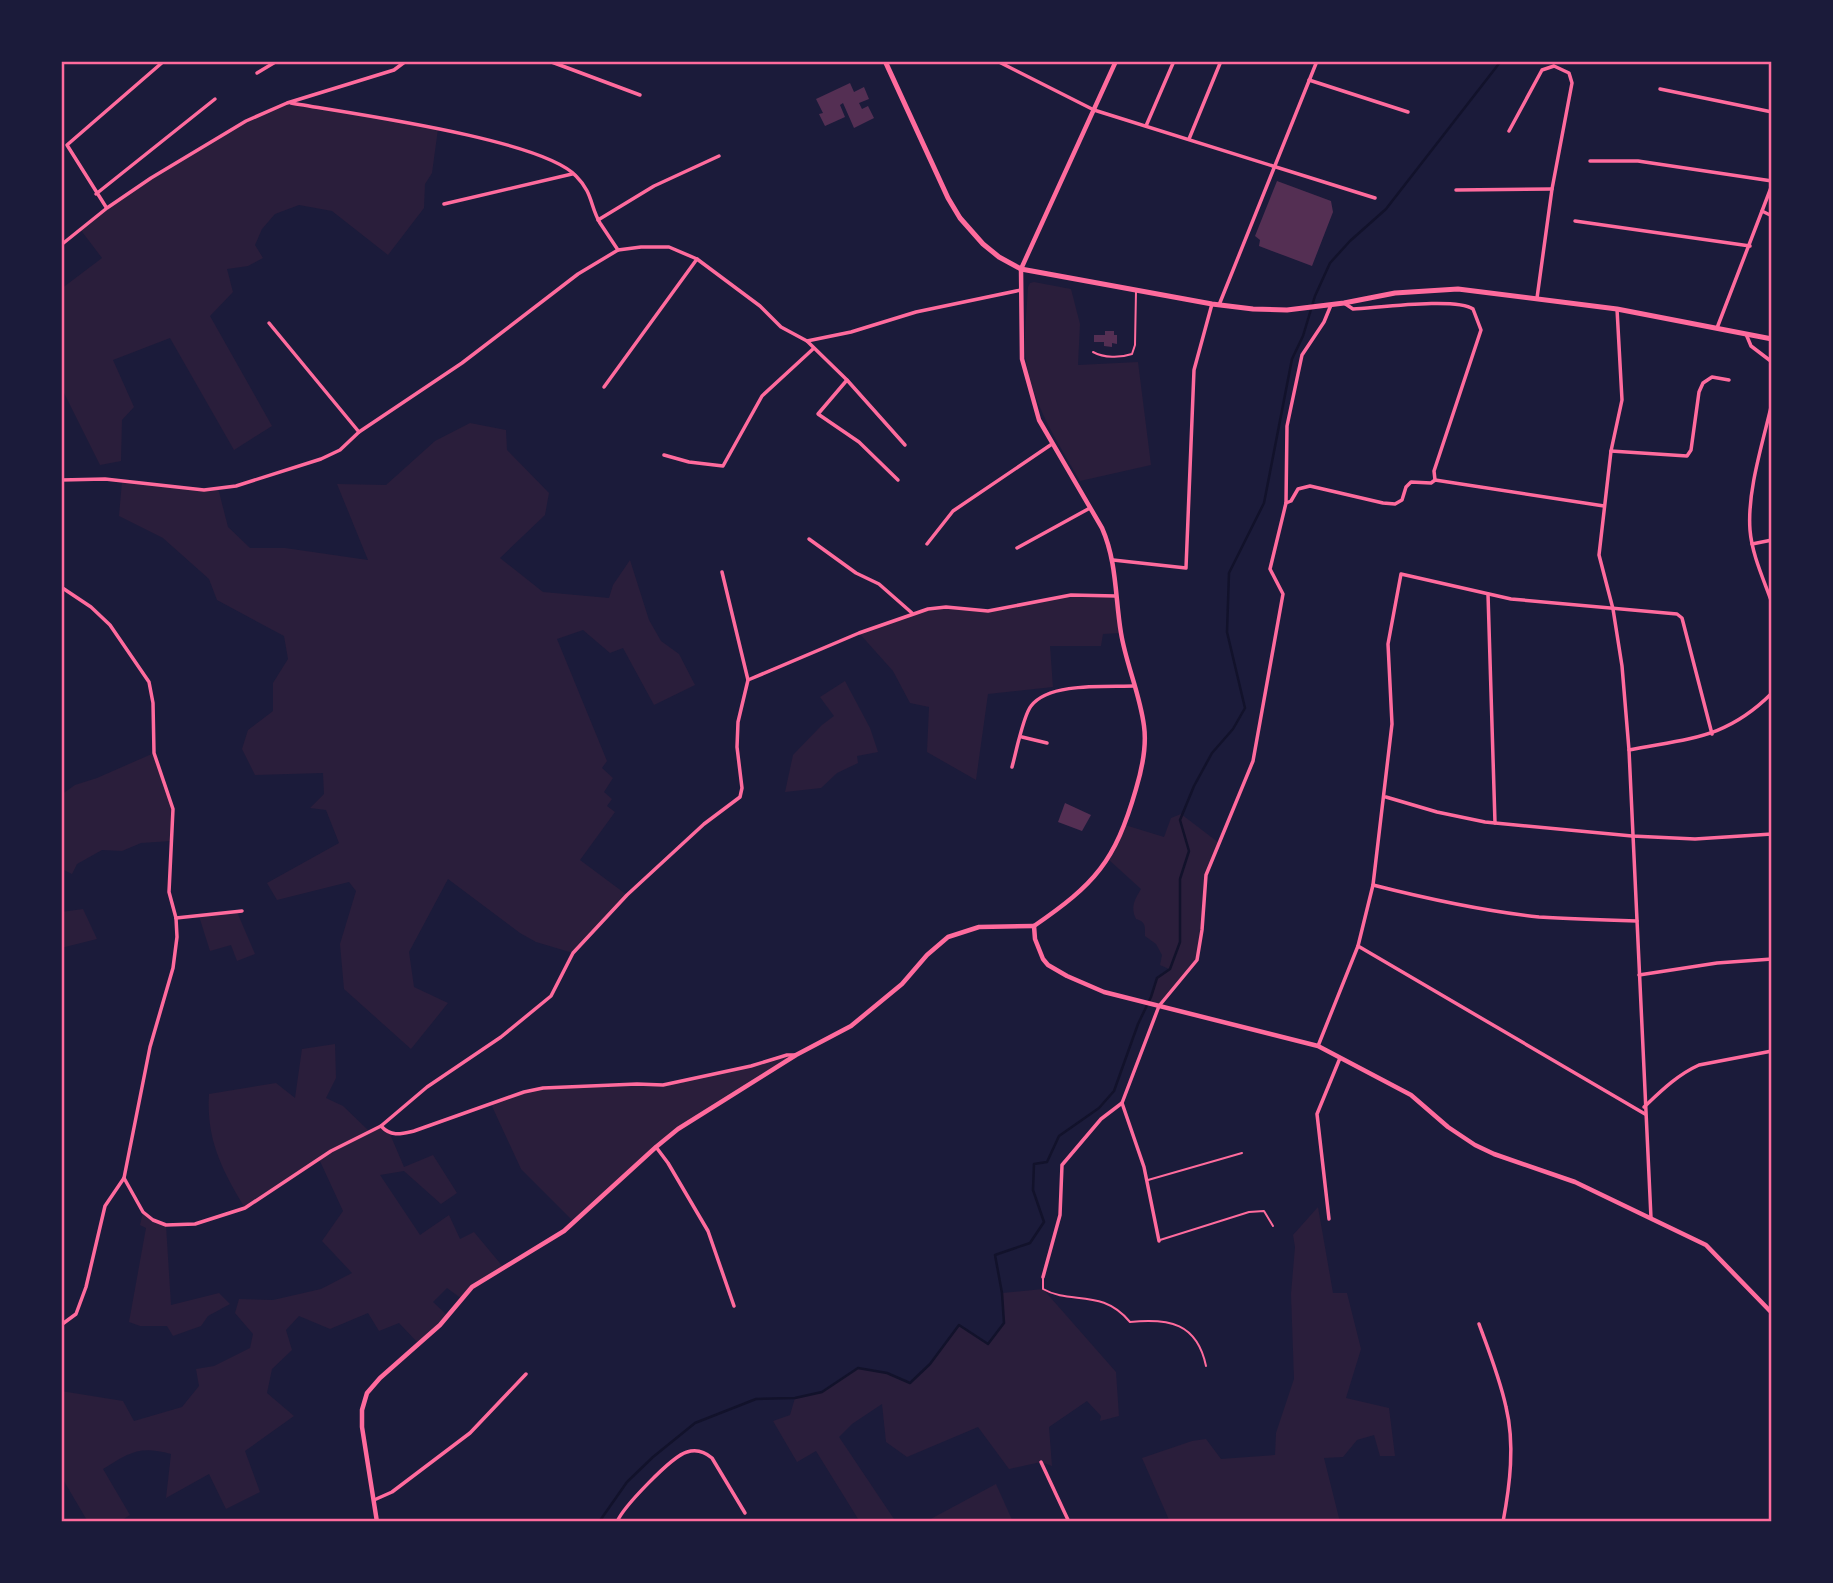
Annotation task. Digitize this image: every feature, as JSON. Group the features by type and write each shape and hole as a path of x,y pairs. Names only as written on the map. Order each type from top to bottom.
{"main road":[{"path":"885,61 948,198 960,218 990,251 1021,269 1215,305 1270,310 1328,306 1422,290 1458,289 1618,309 1772,339"}],"street":[{"path":"107,208 68,145 164,61"},
{"path":"257,73 277,61"},
{"path":"61,245 107,208 151,178 246,121 287,103 394,70 406,61"},
{"path":"549,61 640,94"},
{"path":"998,61 1094,110 1375,198"},
{"path":"1012,68 1015,61"},
{"path":"377,1522 362,1418 364,1401 373,1385 440,1325 472,1287 564,1231 656,1147 731,1095 857,1021 902,984 927,955 948,937 979,927 1034,926 1072,900 1113,853 1125,825 1138,781 1145,744 1143,716 1121,632 1113,560 1102,528 1039,420 1022,359 1021,269 1116,61"},
{"path":"1146,126 1174,61"},
{"path":"1189,139 1221,61"},
{"path":"1113,560 1186,568 1194,370 1215,305 1317,61"},
{"path":"1508,131 1542,70 1554,66 1569,73 1572,83 1552,189 1537,298"},
{"path":"1309,80 1408,113"},
{"path":"1660,89 1772,111"},
{"path":"96,194 215,99"},
{"path":"287,103 382,118 513,147 549,160 575,173 590,194 598,220 618,250"},
{"path":"598,220 654,186 719,156"},
{"path":"1590,161 1638,161 1772,183 1717,328"},
{"path":"444,204 575,173"},
{"path":"1455,190 1552,189"},
{"path":"1762,211 1772,216"},
{"path":"1575,221 1749,246"},
{"path":"61,480 105,480 204,490 236,486 321,459 341,450 359,432 462,363 578,274 618,250 641,247 669,247 697,259 760,306 780,327 807,341 847,380 905,445"},
{"path":"604,387 697,259"},
{"path":"807,341 851,332 916,312 1021,290"},
{"path":"1344,303 1353,309 1441,304 1458,304 1473,309 1481,330 1434,471 1435,480"},
{"path":"1043,1277 1060,1215 1062,1166 1101,1119 1122,1103 1159,1006 1197,960 1206,875 1253,761 1283,594 1270,569 1286,503 1287,426 1302,355 1324,322 1328,306"},
{"path":"1618,309 1622,400 1611,450 1599,555 1613,609 1622,666 1629,750 1651,1218"},
{"path":"269,323 359,432"},
{"path":"1746,334 1751,346 1772,362"},
{"path":"664,455 689,462 723,466 762,396 813,349"},
{"path":"1611,450 1683,456 1689,454 1700,387 1712,377 1728,380"},
{"path":"847,380 818,414 859,442 898,480"},
{"path":"1772,403 1750,517 1752,544 1772,603"},
{"path":"927,544 953,511 1052,444"},
{"path":"1286,503 1291,501 1298,489 1310,486 1395,504 1402,500 1410,482 1431,483 1435,480 1604,506"},
{"path":"1017,548 1090,508"},
{"path":"809,539 856,573 879,584 912,613"},
{"path":"1752,544 1772,540"},
{"path":"124,1178 143,1212 166,1225 194,1224 245,1208 331,1151 381,1126 427,1087 500,1037 551,996 573,953 627,895 704,824 740,797 742,788 737,734 748,680 722,572"},
{"path":"1318,1046 1358,946 1374,885 1392,724 1388,644 1401,574 1511,599 1677,614 1682,618 1712,734"},
{"path":"61,587 91,607 110,625 149,682 153,703 154,753 173,808 169,892 176,918 177,937 173,968 150,1047 124,1178 105,1206 86,1287 76,1314 61,1325"},
{"path":"1488,594 1495,823"},
{"path":"748,680 912,613 946,607 988,611 1072,596 1118,596"},
{"path":"1012,767 1032,704 1057,690 1134,686"},
{"path":"1629,750 1712,734 1753,711 1772,693"},
{"path":"1021,737 1047,743"},
{"path":"1385,797 1437,812 1495,823 1695,839 1772,834"},
{"path":"1374,885 1491,911 1540,917 1637,921"},
{"path":"176,918 242,911"},
{"path":"1034,926 1039,953 1048,965 1104,992 1318,1046 1411,1095 1448,1127 1475,1145 1575,1182 1706,1245 1772,1313"},
{"path":"1358,946 1645,1114"},
{"path":"1639,975 1717,962 1772,959"},
{"path":"1644,1107 1689,1069 1772,1051"},
{"path":"381,1126 390,1133 398,1134 543,1088 637,1084 663,1086 796,1055"},
{"path":"1329,1219 1317,1114 1340,1058"},
{"path":"1122,1103 1147,1180 1159,1241"},
{"path":"656,1147 708,1231 734,1306"},
{"path":"1479,1324 1503,1392 1509,1424 1510,1470 1503,1522"},
{"path":"374,1500 392,1492 470,1433 526,1374"},
{"path":"617,1522 627,1504 666,1466 678,1456 692,1451 706,1453 712,1458 745,1513"},
{"path":"1041,1462 1069,1522"}],"lane":[{"path":"1093,352 1100,355 1132,354 1135,345 1136,290"},
{"path":"1147,1180 1242,1153"},
{"path":"1159,1241 1249,1212 1264,1212 1273,1226"},
{"path":"1043,1277 1043,1289 1051,1294 1089,1298 1109,1305 1130,1322 1160,1321 1180,1325 1193,1335 1200,1346 1206,1366"}],"shaded area":[{"path":"287,103 438,129 432,173 425,184 424,208 388,255 332,211 299,205 275,214 262,229 255,245 263,258 248,266 227,269 233,292 210,316 272,426 234,450 170,338 113,360 134,407 122,420 121,461 100,465 61,383 61,289 102,258 80,229 180,161"},
{"path":"1034,282 1071,289 1080,324 1078,365 1138,362 1151,465 1080,481 1045,419 1028,369 1025,344 1028,287"},
{"path":"470,423 506,430 507,450 549,493 545,515 500,558 543,592 609,598 613,585 630,560 649,620 661,641 679,654 695,685 654,705 623,648 610,653 583,630 557,639 607,761 602,768 613,778 604,792 612,799 607,806 615,812 580,860 627,895 573,953 536,942 520,933 448,879 409,952 414,987 448,1003 411,1049 344,989 340,944 356,891 349,882 277,900 267,883 339,843 326,810 310,808 324,794 323,773 255,775 242,749 248,730 273,711 273,683 288,659 284,636 217,600 209,579 163,538 119,516 122,481 165,487 218,488 228,527 250,548 285,548 368,560 337,484 386,485 435,441"},
{"path":"1072,595 1118,596 1121,633 1103,634 1101,646 1050,646 1053,687 988,694 976,780 927,752 929,707 910,703 893,671 859,633 912,613 946,607 988,611"},
{"path":"845,681 870,728 878,752 857,756 858,763 837,773 821,788 785,792 793,755 834,716 820,697"},
{"path":"154,753 173,809 171,841 141,843 122,851 102,850 77,864 72,874 64,870 61,856 61,795 75,785"},
{"path":"1181,814 1219,843 1206,875 1197,960 1159,1006 1148,1003 1157,978 1169,969 1160,965 1162,955 1156,944 1145,936 1144,925 1134,915 1134,903 1141,889 1108,859 1125,825 1164,837 1171,818"},
{"path":"83,909 97,939 61,948 61,912"},
{"path":"237,912 255,954 237,961 231,945 210,951 199,916"},
{"path":"335,1044 336,1078 326,1098 343,1106 369,1131 381,1126 390,1134 404,1167 433,1155 457,1193 441,1204 404,1171 380,1175 420,1235 449,1215 460,1239 474,1232 504,1268 472,1287 462,1299 447,1288 433,1302 448,1316 419,1344 399,1323 379,1331 368,1313 330,1329 299,1316 286,1330 292,1350 272,1369 267,1393 294,1416 245,1451 260,1492 226,1509 209,1474 166,1498 171,1454 151,1450 135,1452 103,1469 130,1515 119,1522 88,1522 61,1476 61,1391 123,1401 134,1421 182,1407 199,1386 196,1369 214,1366 250,1348 253,1334 235,1313 239,1299 273,1300 321,1289 352,1273 322,1241 343,1211 319,1159 245,1208 217,1154 210,1125 209,1094 276,1083 295,1098 302,1049"},
{"path":"796,1055 656,1147 574,1222 521,1169 491,1104 524,1092 563,1086 663,1085"},
{"path":"1318,1207 1333,1293 1347,1293 1361,1349 1346,1398 1389,1408 1395,1456 1380,1456 1374,1435 1357,1440 1343,1457 1324,1458 1340,1522 1170,1522 1142,1458 1206,1439 1221,1459 1275,1455 1276,1433 1294,1379 1291,1294 1295,1247 1293,1235"},
{"path":"143,1212 166,1225 171,1305 219,1293 230,1304 208,1316 201,1326 173,1336 167,1326 140,1326 129,1322 146,1228 140,1225"},
{"path":"1043,1289 1116,1372 1119,1416 1100,1421 1101,1416 1087,1401 1049,1427 1052,1466 1041,1462 1009,1469 978,1427 907,1457 886,1442 882,1404 852,1424 839,1437 896,1522 860,1522 816,1451 797,1462 773,1421 790,1415 795,1398 822,1392 858,1368 887,1373 911,1382 930,1364 959,1325 988,1344 1004,1323 1002,1293"},
{"path":"996,1484 1013,1522 925,1522"}],"building":[{"path":"850,83 854,92 864,87 869,99 859,103 862,109 868,106 874,118 854,128 843,103 840,105 845,117 825,126 819,114 823,113 816,99"},
{"path":"1277,181 1331,201 1333,212 1312,266 1259,246 1260,240 1255,236"},
{"path":"1105,331 1114,331 1117,344 1112,343 1112,347 1104,346 1104,342 1094,342 1094,335 1105,335"},
{"path":"1065,803 1091,815 1082,831 1058,822"}],"waterway":[{"path":"599,1522 627,1482 695,1423 756,1399 795,1398 822,1392 858,1368 887,1373 910,1383 930,1364 959,1325 988,1344 1004,1323 995,1255 1030,1243 1044,1222 1033,1190 1034,1164 1047,1162 1059,1136 1099,1108 1114,1091 1157,978 1170,969 1180,942 1180,879 1189,851 1180,820 1212,753 1233,729 1245,708 1227,632 1229,573 1264,503 1292,359 1303,336 1315,296 1330,263 1386,209 1501,61"}]}
